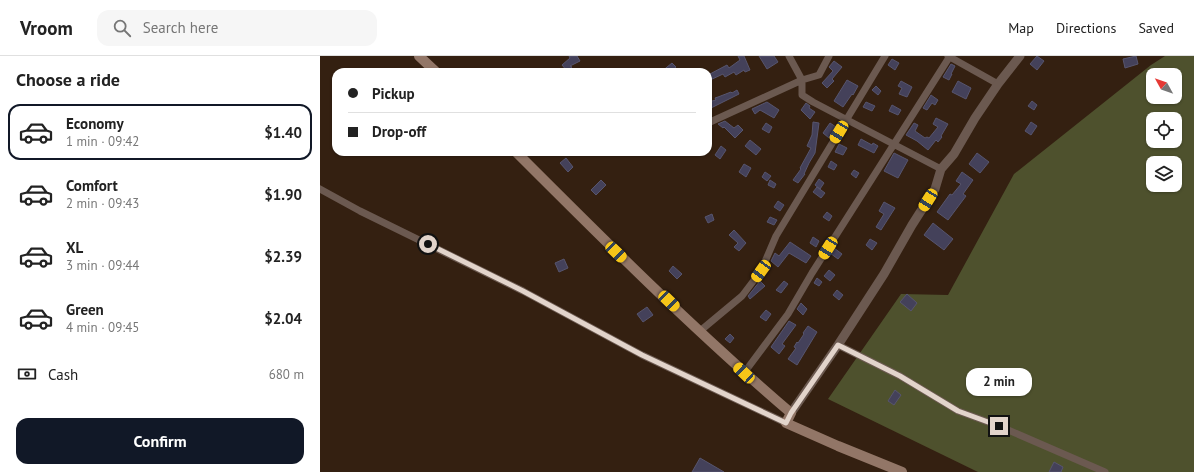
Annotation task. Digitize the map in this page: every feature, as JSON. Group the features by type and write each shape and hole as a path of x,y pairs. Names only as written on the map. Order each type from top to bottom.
{"main road":[{"path":"420,56 432,68"},
{"path":"520,156 596,232 744,373 791,413 786,423 902,472"}],"street":[{"path":"789,56 802,80 802,95 941,169"},
{"path":"712,121 802,80 819,75 829,56"},
{"path":"700,331 742,296 761,271 776,236 885,56"},
{"path":"744,373 788,314 812,273 949,56 998,84"},
{"path":"791,413 838,345 884,274 935,188 941,169 954,154 975,118 998,84 1020,56"},
{"path":"320,189 523,291 642,355 786,423"},
{"path":"838,345 900,376 958,411 999,426 1105,472"}],"green space":[{"path":"1165,56 1194,56 1194,472 978,472 828,399 901,294 948,295 1014,174 1146,69 1146,104 1182,104 1182,68 1147,68"}],"building":[{"path":"569,56 577,56 580,61 570,66 572,67 571,68 564,68 562,65 570,58"},
{"path":"738,56 744,56 750,70 745,72 744,70 736,75 734,72 725,77 723,74 712,79 712,73 727,65 729,68 740,60"},
{"path":"759,56 774,56 778,62 767,69"},
{"path":"1037,56 1044,61 1037,70 1030,64"},
{"path":"1136,56 1138,64 1125,68 1123,59"},
{"path":"892,59 899,63 895,70 888,65"},
{"path":"834,61 842,67 832,79 834,81 827,88 822,83 833,71 829,67"},
{"path":"672,63 676,67 675,68 666,68"},
{"path":"951,64 955,66 949,80 943,77"},
{"path":"847,80 858,86 843,107 834,101"},
{"path":"901,81 912,87 907,97 899,94 902,88 898,86"},
{"path":"958,81 971,88 966,99 952,92"},
{"path":"876,86 881,91 878,95 872,90"},
{"path":"737,90 739,94 712,108 712,101 716,100 715,98 731,92 732,93"},
{"path":"931,95 938,100 935,105 932,103 927,110 923,108"},
{"path":"1032,101 1037,105 1034,110 1028,106"},
{"path":"767,102 779,110 774,118 760,110 755,114 752,109"},
{"path":"866,102 875,106 872,111 863,107"},
{"path":"806,103 810,106 809,108 815,112 810,119 801,110"},
{"path":"892,105 901,110 898,115 889,111"},
{"path":"936,118 948,124 941,136 942,137 938,142 936,140 928,150 917,141 906,135 914,123 918,125 915,131 925,138 929,138 938,127 933,124"},
{"path":"725,121 734,128 738,125 743,130 735,138 724,127 723,128 718,124"},
{"path":"813,122 819,123 815,153 805,174 798,183 793,180 801,169 800,168 811,148 807,146 812,135"},
{"path":"1031,122 1037,126 1031,135 1025,131"},
{"path":"766,123 772,127 769,133 762,129"},
{"path":"830,123 836,127 829,138 823,133"},
{"path":"861,139 872,145 873,143 878,146 874,153 858,145"},
{"path":"750,140 761,149 756,155 745,146"},
{"path":"839,144 847,148 843,155 835,152"},
{"path":"721,146 726,150 720,159 715,155"},
{"path":"894,153 908,160 898,178 884,171"},
{"path":"977,153 989,162 980,173 969,164"},
{"path":"566,158 573,167 568,172 560,163"},
{"path":"831,161 837,165 834,170 828,167"},
{"path":"744,164 751,168 746,177 739,172"},
{"path":"854,170 859,173 856,178 851,174"},
{"path":"765,172 771,176 767,181 762,177"},
{"path":"962,172 973,180 963,194 966,196 948,220 937,212 950,194 952,195 961,184 956,181"},
{"path":"819,179 824,183 820,189 815,185"},
{"path":"601,180 606,185 596,195 591,190"},
{"path":"770,180 776,184 774,188 768,185"},
{"path":"817,187 825,193 821,198 813,192"},
{"path":"778,201 784,205 780,211 774,207"},
{"path":"884,202 895,208 881,230 876,227 884,214 879,211"},
{"path":"827,212 832,216 829,221 823,217"},
{"path":"712,214 714,220 708,223 705,217"},
{"path":"770,217 777,220 774,225 767,222"},
{"path":"933,223 953,239 944,250 924,235"},
{"path":"734,230 746,243 739,251 734,247 738,243 729,235"},
{"path":"813,237 819,241 816,247 810,243"},
{"path":"870,239 877,243 872,250 866,245"},
{"path":"790,242 811,256 806,263 789,253 778,267 771,261 775,253 779,256"},
{"path":"834,248 842,254 838,259 830,253"},
{"path":"564,259 568,268 559,272 555,263"},
{"path":"673,266 682,274 677,279 669,271"},
{"path":"829,270 835,275 830,281 824,276"},
{"path":"817,278 822,282 819,286 814,283"},
{"path":"760,281 765,286 750,299 748,296"},
{"path":"784,281 788,284 781,293 776,290"},
{"path":"837,290 843,295 839,300 833,295"},
{"path":"907,294 917,303 911,311 900,302"},
{"path":"801,303 807,309 803,315 797,309"},
{"path":"647,307 653,315 643,322 637,314"},
{"path":"766,310 771,314 766,321 760,317"},
{"path":"789,321 796,325 782,344 785,346 779,354 771,347"},
{"path":"808,326 817,332 797,365 788,359"},
{"path":"730,334 734,338 730,343 725,339"},
{"path":"895,390 901,395 894,405 888,401"},
{"path":"700,458 724,472 692,472"},
{"path":"1054,462 1063,467 1061,472 1049,472"}],"route":[{"path":"428,244 523,291 642,355 786,423 791,413 838,345 900,376 958,411 999,426"}]}
